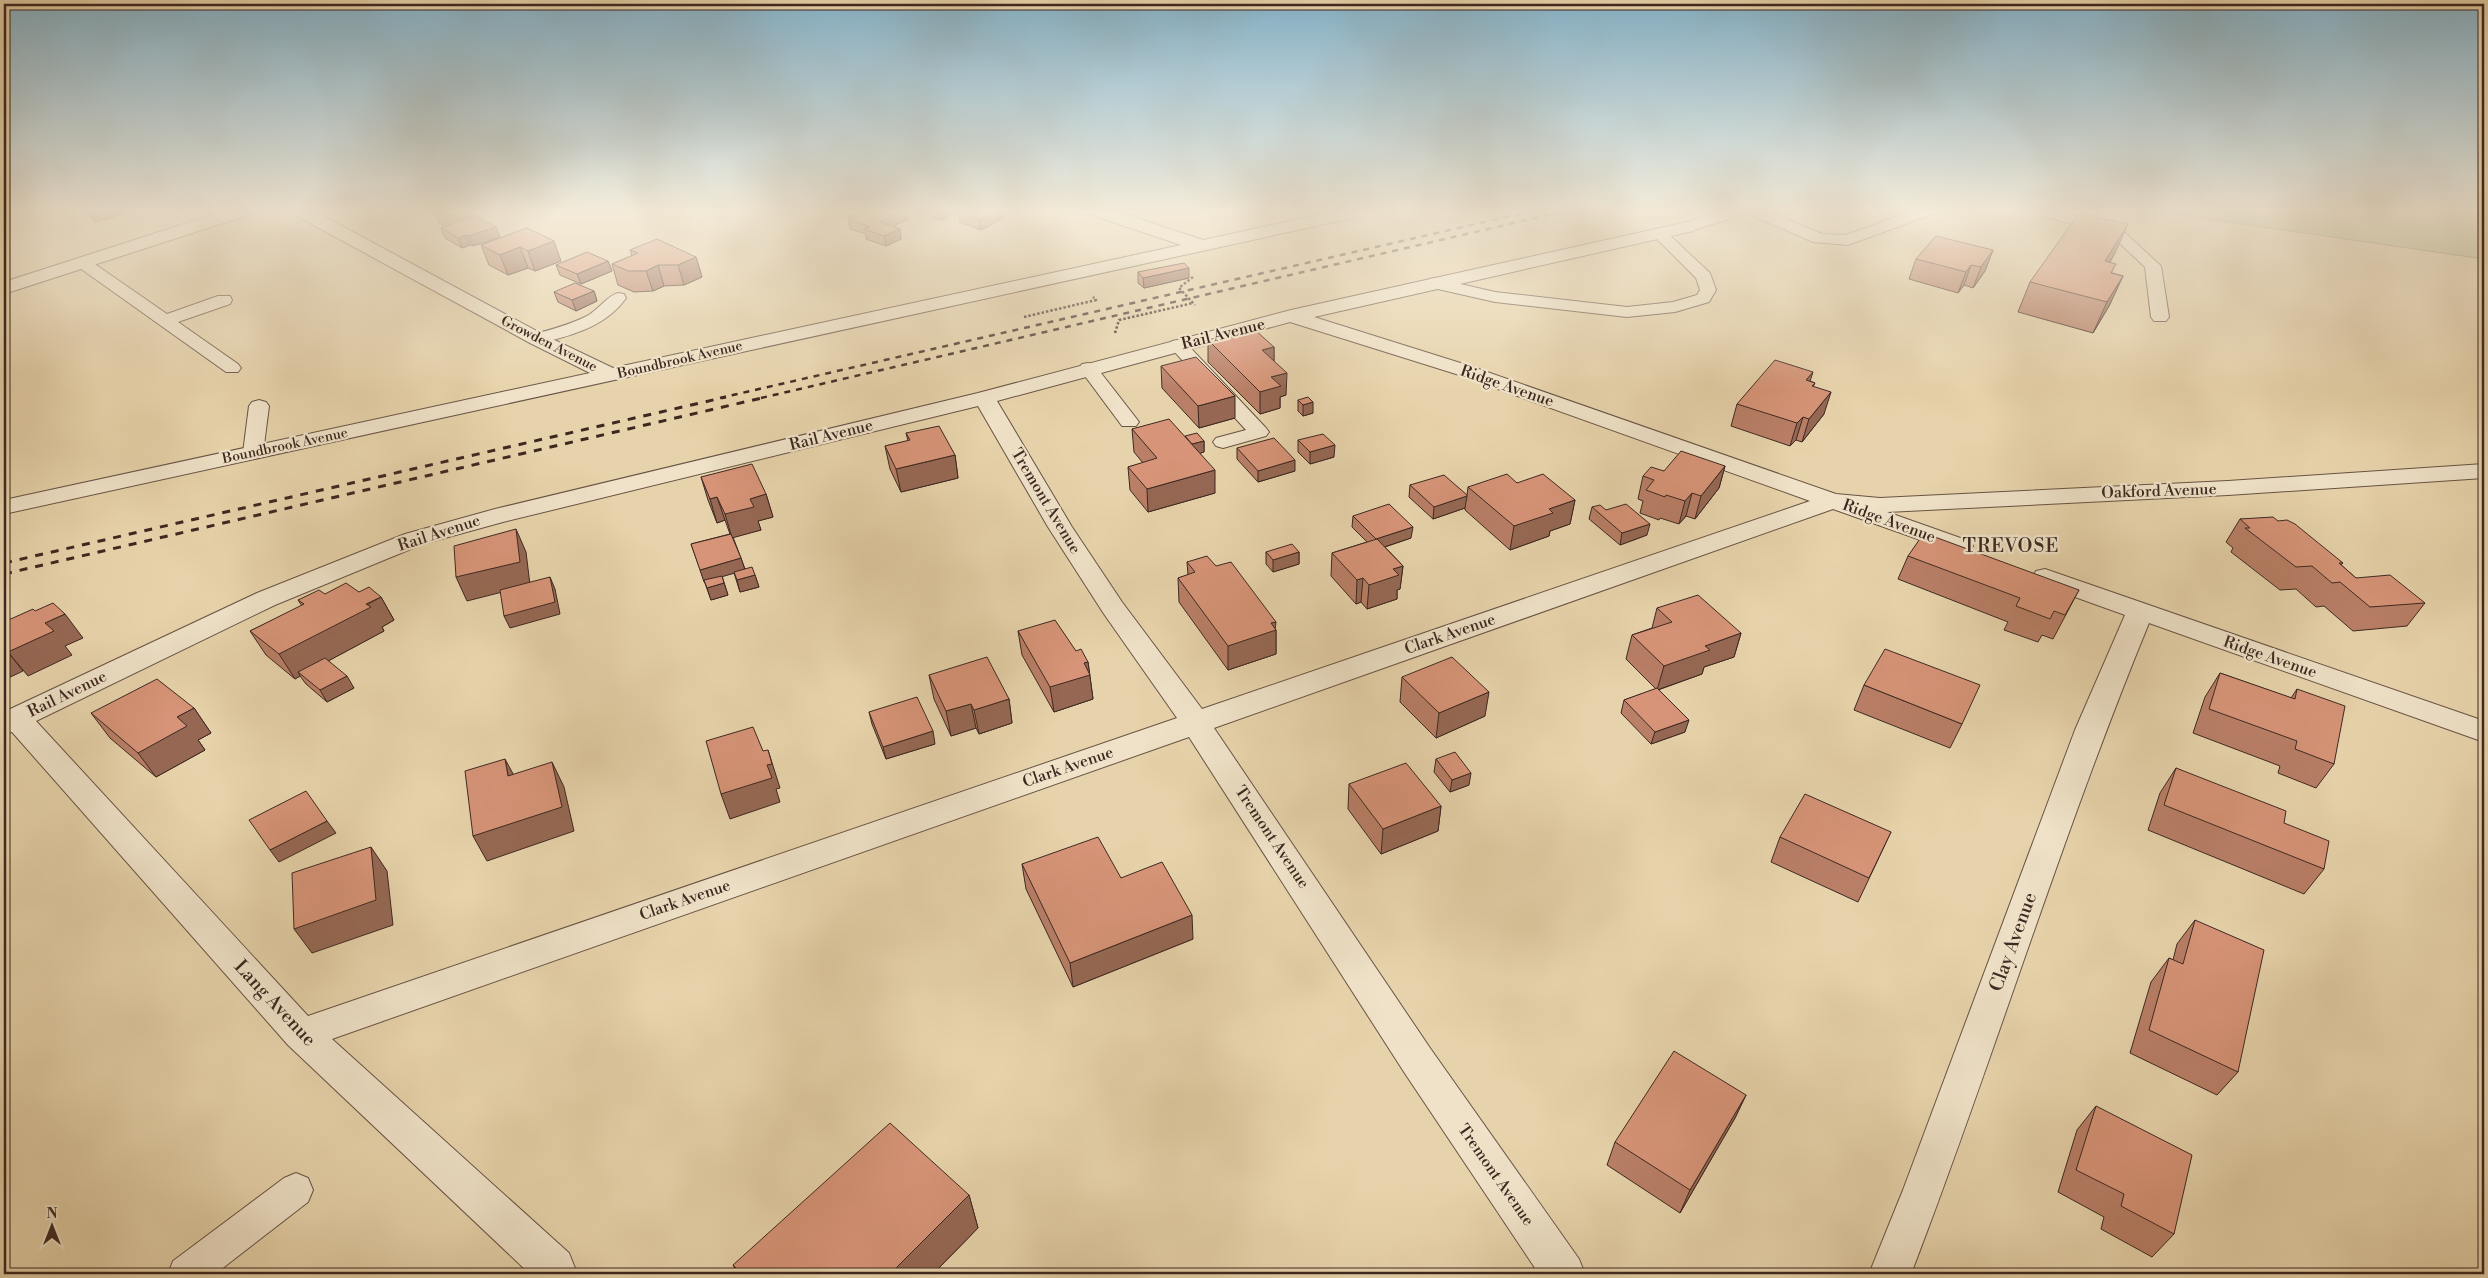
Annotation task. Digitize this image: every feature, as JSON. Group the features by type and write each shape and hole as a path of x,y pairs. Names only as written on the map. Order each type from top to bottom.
{"street":[{"path":"4,288 56,272"},
{"name":"Growden Avenue","path":"413,272 537,339 610,375"},
{"name":"Boundbrook Avenue","path":"4,507 1079,272"},
{"name":"Rail Avenue","path":"10,721 266,599 414,540 495,516 984,398 1097,366 1291,316 1487,272"},
{"name":"Ridge Avenue","path":"1291,316 1463,370 1982,555"},
{"name":"Tremont Avenue","path":"984,398 1060,526 1113,608 1195,722 1417,1060 1564,1274"},
{"name":"Oakford Avenue","path":"1834,501 1880,505 2228,488 2484,471"},
{"name":"Clark Avenue","path":"301,1034 1834,501"},
{"name":"Ridge Avenue","path":"2019,568 2484,732"},
{"name":"Clay Avenue","path":"1890,1274 1923,1190 2090,730 2140,612"},
{"name":"Lang Avenue","path":"10,721 301,1034 554,1268"}],"lane":[{"path":"95,272 232,368"},
{"path":"1436,283 1495,298 1627,312 1674,307 1703,298 1708,290 1704,276 1699,272"},
{"path":"2154,272 2160,317"},
{"path":"537,339 597,318 609,310 618,298"},
{"path":"164,321 224,300"},
{"path":"1178,345 1259,432 1223,442"},
{"path":"1097,366 1129,422"},
{"path":"253,453 259,406"},
{"path":"186,1274 296,1190"}],"path":[{"path":"1097,366 1119,320 1194,304 1179,288 1193,277 1188,272"},
{"path":"1024,317 1096,300 1091,295"}],"building":[{"path":"1138,272 1140,272 1172,272 1143,278"},
{"path":"2037,272 2112,272 2111,273 2123,276 2107,302 2030,282"},
{"path":"575,283 594,291 572,300 554,292"},
{"path":"1254,329 1274,347 1262,350 1287,373 1271,377 1281,386 1260,392 1208,340"},
{"path":"1196,357 1235,396 1198,406 1161,366"},
{"path":"1775,360 1813,372 1806,380 1815,383 1812,386 1831,392 1809,419 1803,417 1797,423 1737,404"},
{"path":"1308,397 1313,402 1303,405 1298,400"},
{"path":"1169,419 1215,470 1147,489 1128,467 1157,458 1132,429"},
{"path":"939,426 955,455 896,469 885,446 910,440 906,433"},
{"path":"1197,433 1204,441 1192,444 1185,436"},
{"path":"1323,434 1335,445 1310,452 1298,440"},
{"path":"1274,438 1295,460 1258,471 1237,448"},
{"path":"1681,451 1725,466 1701,496 1692,493 1685,501 1666,495 1665,497 1646,490 1654,480 1643,476 1651,467 1664,471"},
{"path":"752,464 766,494 750,499 754,507 725,514 717,497 710,499 701,477"},
{"path":"1507,474 1517,483 1543,474 1575,500 1549,509 1553,513 1514,526 1468,487"},
{"path":"1444,475 1467,496 1434,507 1410,485"},
{"path":"1389,504 1413,527 1376,539 1353,516"},
{"path":"1626,504 1650,524 1622,533 1592,507 1600,505 1606,510"},
{"path":"2273,517 2278,521 2287,520 2295,524 2343,563 2339,563 2356,578 2390,575 2425,603 2370,607 2340,582 2332,583 2312,566 2296,567 2245,528 2250,528 2240,519"},
{"path":"516,529 520,562 456,577 454,546"},
{"path":"1924,533 2079,590 2065,615 2054,611 2050,619 2016,606 2020,598 1908,556"},
{"path":"731,534 741,558 700,570 691,544"},
{"path":"1377,539 1403,566 1393,569 1399,575 1369,585 1363,578 1357,580 1332,553"},
{"path":"1292,544 1299,552 1273,560 1266,552"},
{"path":"1207,556 1216,566 1231,562 1276,622 1271,623 1276,630 1228,646 1178,578 1195,572 1187,562"},
{"path":"752,567 755,575 737,580 734,572"},
{"path":"722,576 724,583 707,588 704,580"},
{"path":"550,577 555,602 504,616 500,590"},
{"path":"346,583 359,592 369,587 381,597 366,604 371,607 279,654 250,631 304,604 298,600 319,590 325,594"},
{"path":"1698,595 1741,633 1705,646 1710,650 1664,666 1632,635 1672,622 1657,608"},
{"path":"53,603 65,614 45,623 54,631 8,652 4,647 4,622 33,609 35,611"},
{"path":"1055,620 1076,651 1081,649 1088,662 1084,663 1090,675 1050,687 1018,631"},
{"path":"1885,649 1980,685 1962,724 1864,685"},
{"path":"987,657 1009,699 974,710 971,704 946,711 929,675"},
{"path":"1452,657 1489,692 1439,713 1402,677"},
{"path":"325,658 347,676 320,690 298,672"},
{"path":"2220,673 2295,699 2297,689 2345,706 2334,764 2295,749 2297,741 2209,709"},
{"path":"157,679 194,708 177,717 187,726 138,753 91,713"},
{"path":"1657,688 1689,720 1655,732 1624,700"},
{"path":"917,697 933,731 883,747 869,712"},
{"path":"753,727 763,751 768,750 772,764 767,765 772,778 721,794 706,741"},
{"path":"1455,752 1471,773 1452,780 1436,759"},
{"path":"505,759 508,776 552,762 562,807 473,836 465,771"},
{"path":"1406,763 1441,806 1383,829 1349,784"},
{"path":"2176,768 2286,811 2284,823 2329,841 2324,869 2164,805"},
{"path":"306,791 327,821 270,850 249,820"},
{"path":"1805,794 1891,832 1869,878 1780,837"},
{"path":"1098,837 1121,878 1162,862 1192,915 1070,963 1022,864"},
{"path":"371,847 376,900 294,929 292,873"},
{"path":"2195,920 2264,950 2238,1072 2149,1030 2169,958 2183,964"},
{"path":"1674,1051 1746,1095 1690,1190 1615,1142"},
{"path":"2096,1106 2192,1155 2174,1234 2121,1206 2124,1194 2076,1170"},
{"path":"890,1123 969,1195 890,1274 742,1274 733,1265"}],"railway":[{"path":"720,398 1269,272"},
{"path":"761,398 1304,272"},
{"path":"4,563 726,397"},
{"path":"4,574 766,397"}],"district":[{"name":"TREVOSE","path":"2011,546"}]}
